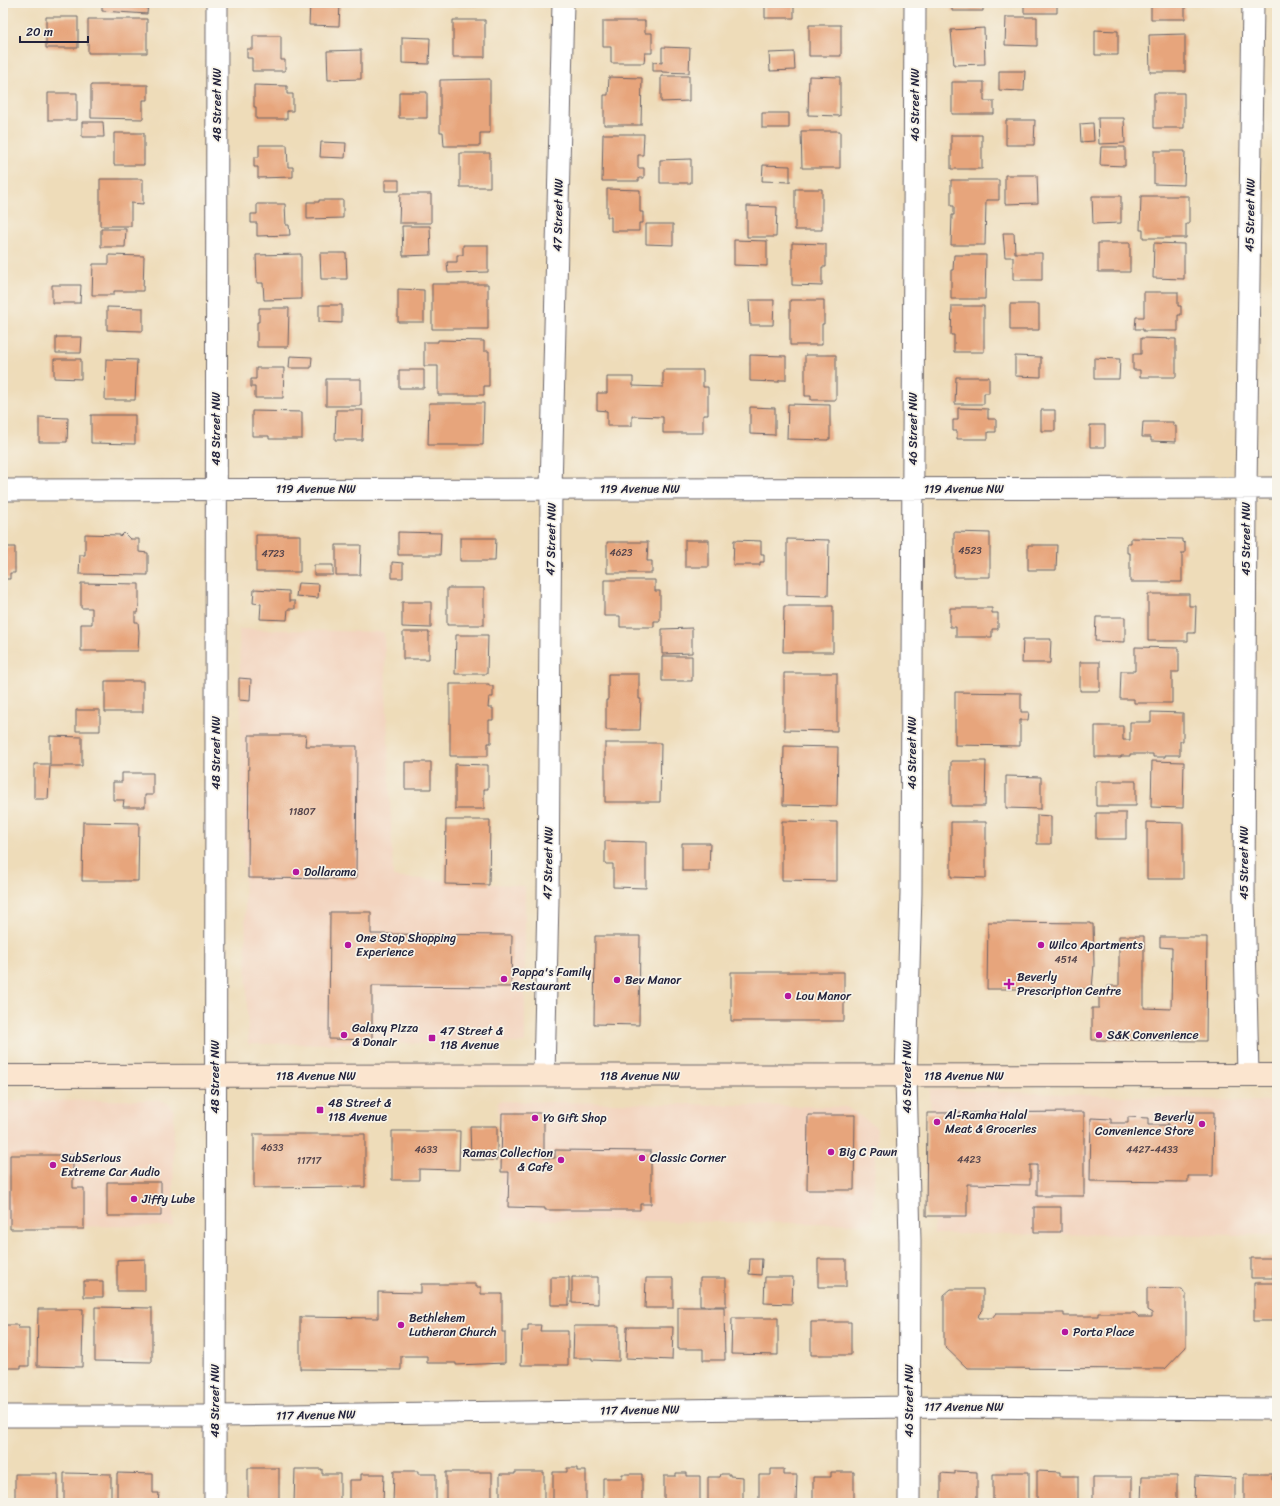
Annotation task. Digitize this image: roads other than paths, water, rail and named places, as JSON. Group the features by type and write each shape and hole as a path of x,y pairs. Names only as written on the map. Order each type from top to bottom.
{"main road":[{"name":"118 Avenue NW","path":"3,1076 1277,1075"}],"street":[{"name":"48 Street NW","path":"215,1503 217,3"},
{"name":"47 Street NW","path":"544,1075 548,884 551,489 563,3"},
{"name":"46 Street NW","path":"909,1503 910,1241 906,1076 911,893 915,3"},
{"name":"45 Street NW","path":"1248,1075 1244,896 1246,488 1253,3"},
{"name":"119 Avenue NW","path":"3,490 1277,488"},
{"name":"117 Avenue NW","path":"3,1416 215,1416 909,1407 1277,1409"}],"place":[{"name":"Dollarama","path":"296,872"},
{"name":"One Stop Shopping Experience","path":"348,945"},
{"name":"Wilco Apartments","path":"1041,945"},
{"name":"Pappa's Family Restaurant","path":"504,979"},
{"name":"Bev Manor","path":"617,980"},
{"name":"Beverly Prescription Centre","path":"1009,984"},
{"name":"Lou Manor","path":"788,996"},
{"name":"Galaxy Pizza & Donair","path":"344,1035"},
{"name":"S&K Convenience","path":"1099,1035"},
{"name":"47 Street & 118 Avenue","path":"432,1038"},
{"name":"48 Street & 118 Avenue","path":"320,1110"},
{"name":"Yo Gift Shop","path":"535,1118"},
{"name":"Al-Ramha Halal Meat & Groceries","path":"937,1122"},
{"name":"Beverly Convenience Store","path":"1202,1124"},
{"name":"Big C Pawn","path":"831,1152"},
{"name":"Classic Corner","path":"642,1158"},
{"name":"Ramas Collection & Cafe","path":"561,1160"},
{"name":"SubSerious Extreme Car Audio","path":"53,1165"},
{"name":"Jiffy Lube","path":"134,1199"},
{"name":"Bethlehem Lutheran Church","path":"401,1325"},
{"name":"Porta Place","path":"1065,1332"}]}
